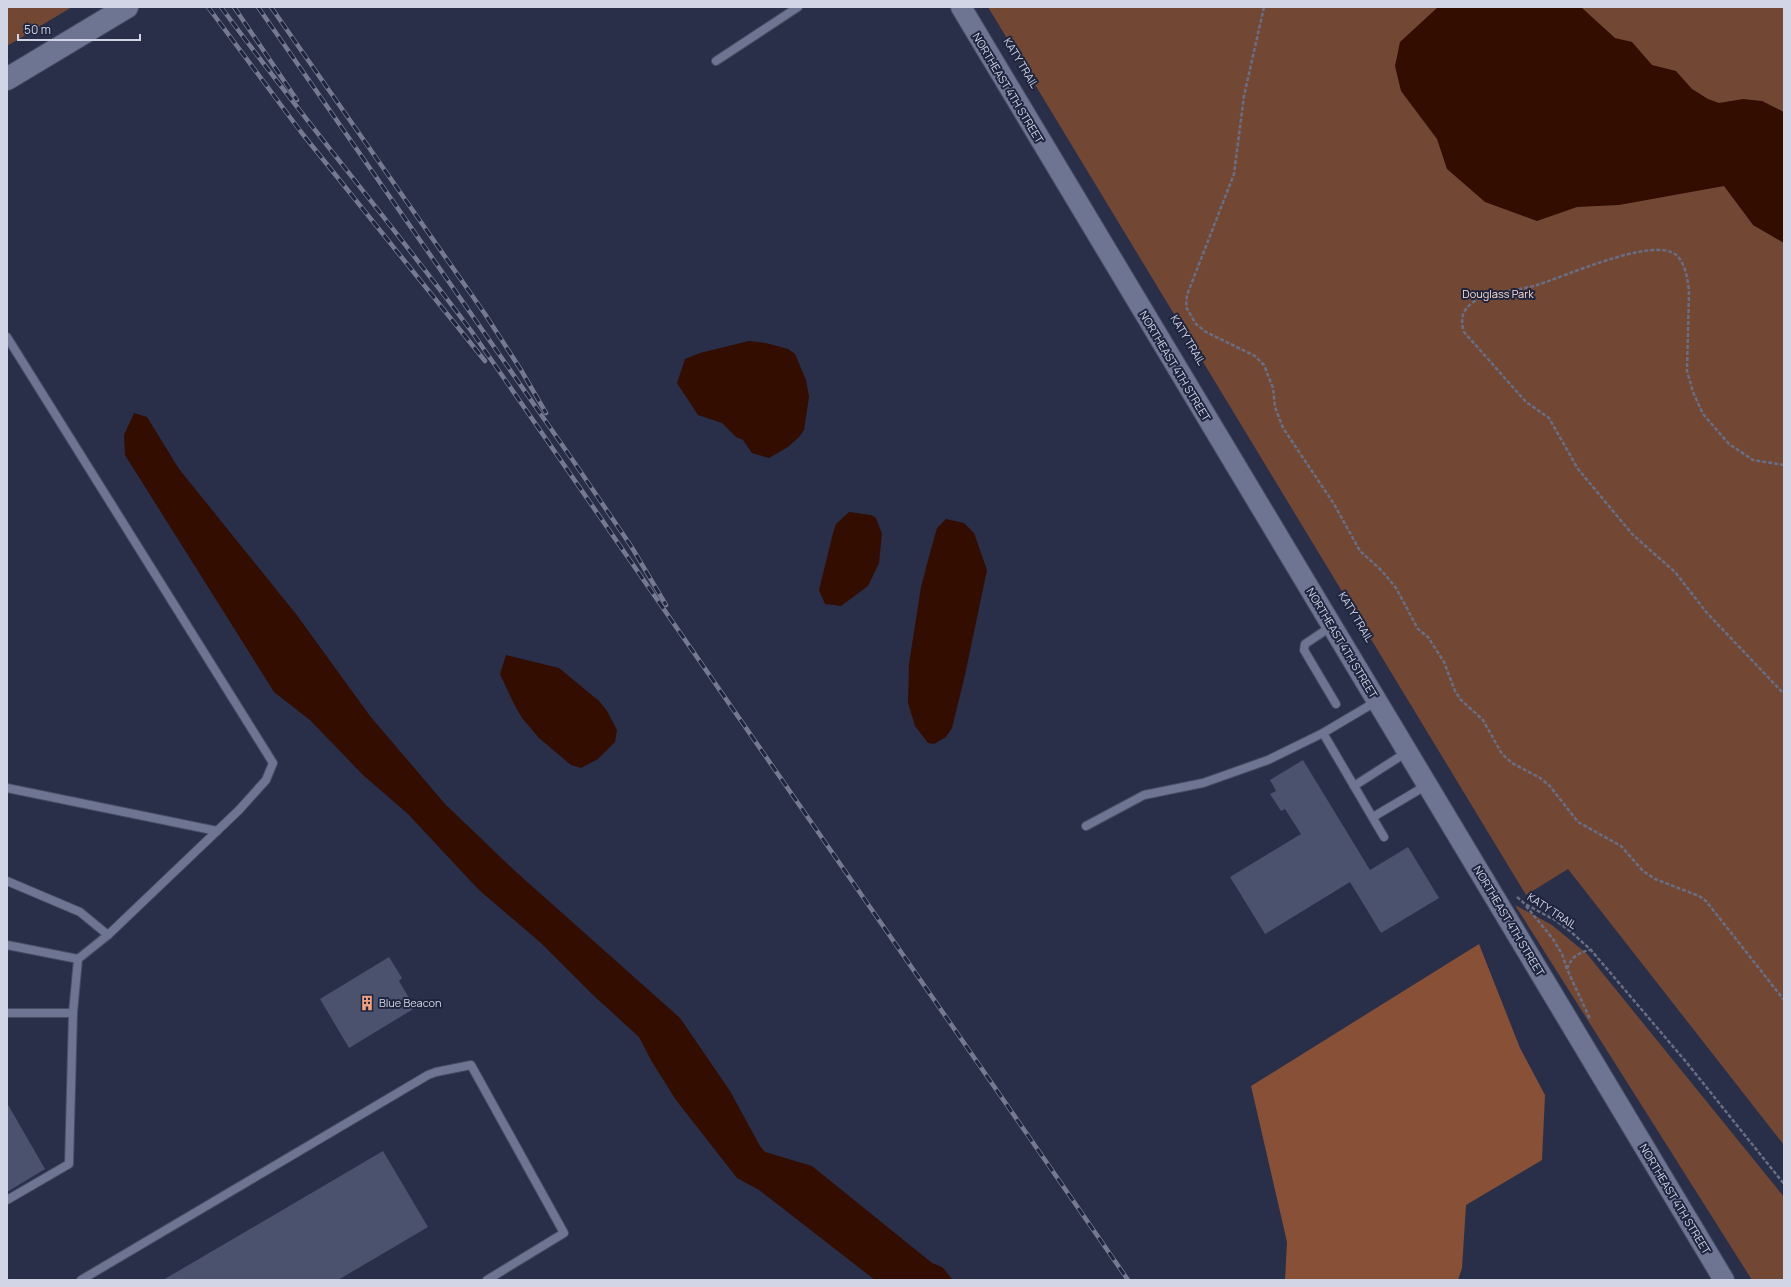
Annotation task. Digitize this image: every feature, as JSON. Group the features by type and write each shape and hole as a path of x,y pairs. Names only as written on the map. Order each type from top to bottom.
{"main road":[{"path":"7,79 127,7"}],"street":[{"name":"NORTHEAST 4TH STREET","path":"960,7 1724,1280"}],"lane":[{"path":"716,62 798,7"},
{"path":"7,337 273,763 266,780 239,810 108,935 78,959 73,1013 70,1164 7,1200"},
{"path":"1332,626 1310,639 1305,644 1304,650 1336,704"},
{"path":"1086,826 1144,795 1204,783 1268,760 1323,733 1377,701"},
{"path":"1323,733 1384,837"},
{"path":"1354,786 1407,752"},
{"path":"1373,817 1427,784"},
{"path":"7,788 217,831"},
{"path":"7,881 80,912 108,935"},
{"path":"7,945 78,959"},
{"path":"7,1021 9,1013 73,1013"},
{"path":"82,1280 428,1076 436,1072 471,1065 564,1233 487,1280"}],"path":[{"path":"1264,7 1244,96 1234,174 1187,295 1186,307 1196,324 1206,332 1255,356 1264,365 1273,388 1275,407 1283,428 1334,504 1360,551 1382,571 1396,588 1418,629 1428,637 1444,662 1455,691 1461,700 1483,720 1502,754 1512,763 1540,778 1549,785 1578,822 1621,846 1643,871 1655,879 1699,896 1706,901 1784,1000"},
{"path":"1784,465 1753,460 1729,444 1703,414 1693,392 1687,371 1688,280 1684,265 1673,252 1658,249 1605,260 1536,285 1483,298 1474,302 1464,310 1461,317 1464,332 1526,402 1549,418 1578,469 1633,535 1675,572 1707,613 1784,694"},
{"name":"KATY TRAIL","path":"1514,893 1525,904 1555,920 1570,931 1591,950 1687,1063 1784,1184"},
{"path":"1567,969 1571,959 1580,952 1591,950"}],"green space":[{"path":"7,7 72,7 7,46"},
{"name":"Douglass Park","path":"988,7 1784,7 1784,1145 1568,869 1526,895"},
{"path":"1515,905 1552,925 1587,954 1784,1197 1784,1280 1752,1280"}],"shaded area":[{"path":"1438,7 1581,7 1615,38 1632,42 1652,65 1676,71 1692,89 1708,99 1719,103 1743,99 1762,101 1784,112 1784,243 1753,225 1724,186 1619,205 1577,207 1537,221 1485,202 1447,169 1437,139 1401,91 1395,66 1400,42"},
{"path":"749,341 766,343 788,349 795,354 806,380 809,397 804,430 788,447 769,458 752,453 743,440 736,437 722,423 698,415 677,383 685,359 700,353"},
{"path":"134,413 147,417 179,469 296,614 370,716 445,804 515,871 680,1018 730,1091 760,1146 765,1152 812,1166 932,1263 942,1267 953,1280 875,1280 759,1190 737,1178 676,1100 652,1062 639,1037 593,995 541,943 479,890 408,814 363,775 310,720 274,692 125,455 124,435"},
{"path":"849,512 871,515 876,518 882,534 879,563 868,586 841,606 825,604 819,590 833,533 836,524"},
{"path":"946,519 964,523 974,533 987,570 965,675 952,728 946,737 934,744 928,743 915,726 908,703 909,664 921,587 937,528"},
{"path":"506,655 559,668 599,701 607,711 617,730 615,742 598,759 581,768 571,765 539,738 522,718 500,674"},
{"path":"1479,944 1520,1048 1545,1095 1542,1160 1466,1205 1462,1268 1458,1280 1285,1280 1287,1242 1251,1086"}],"building":[{"path":"1303,760 1370,870 1408,847 1439,898 1381,933 1350,882 1265,934 1230,877 1301,834 1285,809 1281,811 1270,794 1276,791 1270,780"},
{"name":"Blue Beacon","path":"389,957 402,978 399,981 415,1008 349,1048 320,999"},
{"path":"7,1103 45,1169 7,1192"},
{"path":"383,1151 428,1227 338,1280 163,1280"}],"railway":[{"path":"208,7 301,132 485,361"},
{"path":"221,7 472,332 1128,1280"},
{"path":"234,7 297,100"},
{"path":"258,7 574,462 631,546 666,605"},
{"path":"271,7 485,314 521,370 546,413"}],"place":[{"name":"Blue Beacon","path":"367,1003"}]}
